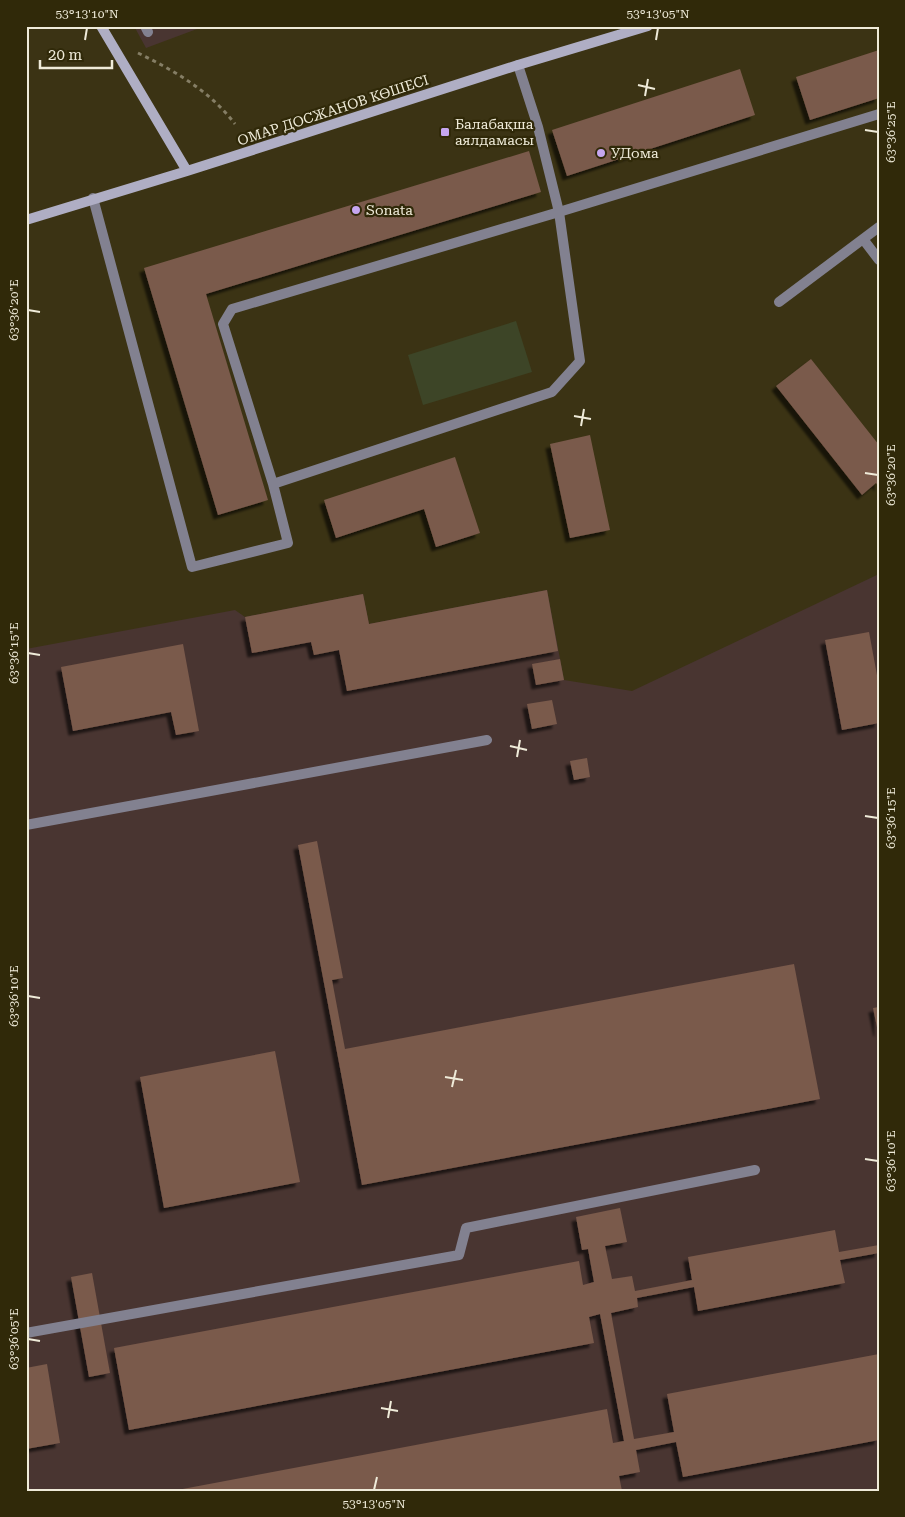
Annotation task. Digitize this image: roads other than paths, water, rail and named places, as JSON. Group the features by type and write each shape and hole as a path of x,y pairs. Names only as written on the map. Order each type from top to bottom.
{"main road":[{"path":"101,26 187,170"},
{"name":"ОМАР ДОСЖАНОВ КӨШЕСІ","path":"26,220 648,26"}],"lane":[{"path":"273,484 552,392 580,361 558,212 538,127 518,65"},
{"path":"93,198 192,567 288,543 273,484 223,324 232,309 879,114"},
{"path":"779,302 879,227"},
{"path":"863,239 879,260"},
{"path":"26,825 487,740"},
{"path":"26,1333 459,1255 466,1228 755,1170"}],"place":[{"name":"Балабақша аялдамасы","path":"445,132"},
{"name":"УДома","path":"601,153"},
{"name":"Sonata","path":"356,210"}]}
